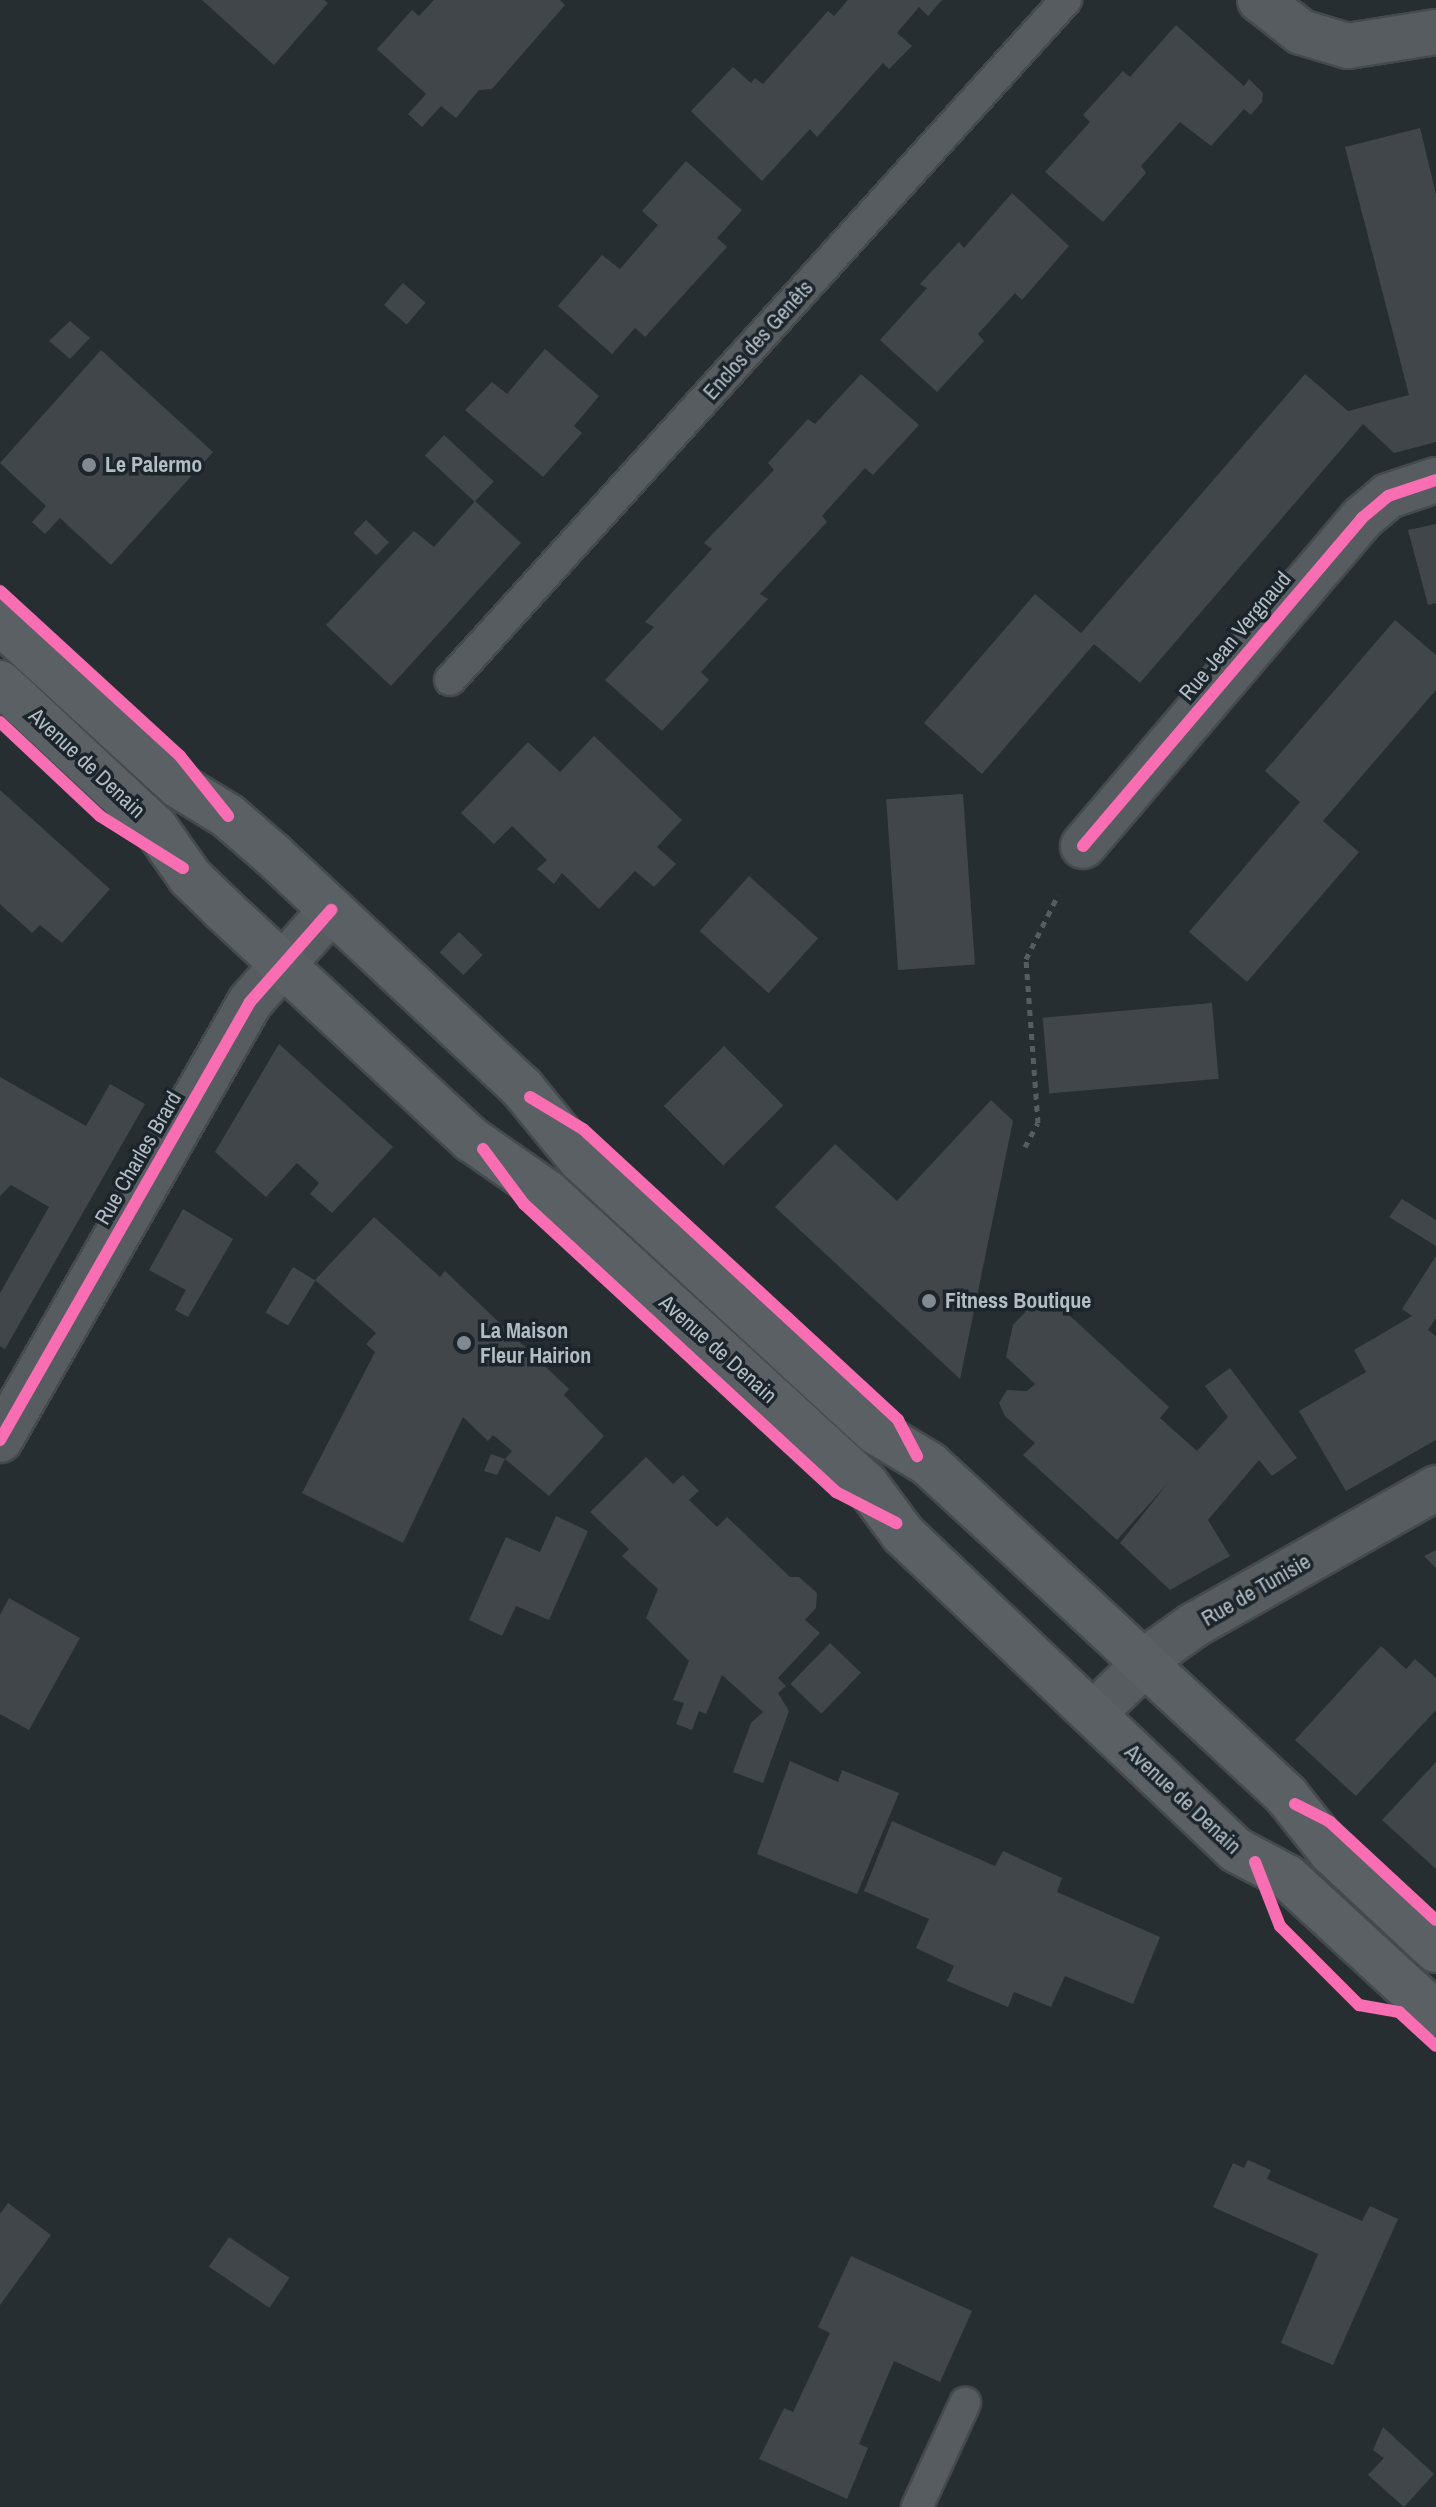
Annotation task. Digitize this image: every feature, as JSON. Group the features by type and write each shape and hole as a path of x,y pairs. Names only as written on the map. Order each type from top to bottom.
{"main road":[{"name":"Avenue de Denain","path":"0,622 169,777 239,824 522,1088 592,1170 876,1432 929,1464 1286,1795 1332,1853 1436,1950"},
{"name":"Avenue de Denain","path":"0,683 148,819 190,877 472,1140 548,1193 866,1484 903,1534 1236,1850 1287,1877 1436,2014"}],"street":[{"path":"1260,0 1301,32 1348,46 1436,32"},
{"name":"Rue Jean Vergnaud","path":"1083,846 1362,518 1388,496 1436,480"},
{"name":"Rue Charles Brard","path":"0,1440 250,1002 331,910"},
{"name":"Rue de Tunisie","path":"1093,1714 1145,1664 1213,1614 1436,1488"}],"lane":[{"name":"Enclos des Genêts","path":"450,680 1066,0"},
{"path":"917,2507 965,2403"}],"path":[{"path":"1025,1147 1038,1123 1026,959 1083,846"}],"building":[{"path":"202,0 324,0 328,3 274,65"},
{"path":"434,0 560,0 565,5 492,89 479,90 456,118 441,106 422,127 408,114 426,94 377,49 412,10 419,16"},
{"path":"848,0 942,0 928,16 919,7 897,33 912,46 889,69 883,63 817,137 810,129 762,181 691,111 733,67 751,83 755,78 763,84 828,11 834,16"},
{"path":"1176,25 1244,86 1249,79 1263,93 1262,102 1251,115 1244,109 1211,146 1180,122 1141,166 1146,173 1103,222 1045,172 1090,122 1083,115 1123,71 1130,77"},
{"path":"1420,128 1436,194 1436,442 1394,453 1363,424 1140,683 1094,644 982,774 924,723 1035,594 1081,633 1305,374 1348,411 1409,395 1345,147"},
{"path":"686,161 742,210 717,238 727,247 645,337 635,328 612,354 558,306 602,255 620,269 658,225 642,211"},
{"path":"1012,193 1069,246 1022,300 1015,293 978,334 984,341 937,392 880,340 927,288 920,284 959,242 964,248"},
{"path":"403,283 426,303 407,325 384,305"},
{"path":"70,321 90,338 70,359 49,341"},
{"path":"545,349 599,396 574,426 582,433 543,477 465,410 492,382 507,394"},
{"path":"101,350 213,452 111,565 60,518 45,534 32,522 46,506 0,463"},
{"path":"861,374 919,425 873,475 865,468 822,516 827,522 760,594 768,599 701,672 709,680 662,731 605,680 654,627 645,622 712,549 704,543 774,470 768,463 808,419 815,424"},
{"path":"444,435 494,481 475,502 425,455"},
{"path":"475,501 521,543 391,686 326,625 414,531 434,547"},
{"path":"366,520 389,542 377,555 353,533"},
{"path":"1436,524 1436,603 1428,605 1408,530"},
{"path":"1395,620 1436,655 1436,690 1323,821 1359,852 1247,982 1189,932 1300,802 1265,771"},
{"path":"594,736 682,820 657,847 676,864 654,887 635,871 599,909 562,873 554,884 537,869 547,860 512,826 494,844 461,813 528,742 560,772"},
{"path":"0,790 110,889 62,943 40,925 32,933 0,904"},
{"path":"963,794 975,965 898,970 886,799"},
{"path":"749,876 818,938 769,993 699,931"},
{"path":"459,932 483,955 463,975 440,952"},
{"path":"1212,1003 1219,1079 1049,1094 1043,1018"},
{"path":"279,1044 393,1147 332,1213 310,1194 319,1183 297,1163 266,1197 215,1152"},
{"path":"724,1046 783,1105 723,1166 664,1106"},
{"path":"0,1077 86,1126 110,1084 145,1104 5,1349 0,1346 0,1293 49,1207 11,1185 0,1196"},
{"path":"991,1100 1013,1121 960,1379 775,1207 835,1144 897,1201"},
{"path":"1402,1199 1436,1220 1436,1246 1389,1217"},
{"path":"183,1209 233,1239 188,1317 175,1310 186,1290 149,1270"},
{"path":"374,1217 440,1277 445,1271 527,1349 569,1389 564,1395 604,1436 549,1496 505,1459 512,1451 493,1435 488,1441 463,1417 403,1543 302,1493 375,1352 366,1344 376,1333 315,1280"},
{"path":"1436,1256 1436,1318 1428,1330 1436,1336 1436,1440 1346,1491 1299,1411 1366,1372 1354,1350 1412,1316 1402,1309"},
{"path":"293,1267 315,1280 288,1326 266,1312"},
{"path":"1044,1292 1169,1407 1160,1418 1197,1451 1228,1417 1205,1386 1230,1368 1297,1458 1272,1476 1259,1460 1208,1520 1230,1556 1170,1590 1120,1543 1168,1483 1117,1540 1023,1455 1035,1443 1005,1416 999,1403 1007,1390 1027,1391 1035,1384 1006,1357 1013,1325"},
{"path":"491,1454 505,1459 497,1475 484,1471"},
{"path":"646,1457 673,1484 683,1475 699,1491 689,1500 717,1527 727,1517 790,1577 799,1577 817,1593 816,1608 805,1620 820,1633 778,1678 786,1686 778,1693 789,1711 763,1783 733,1772 751,1723 763,1712 722,1675 706,1714 699,1711 692,1730 676,1724 684,1703 673,1700 689,1661 646,1618 658,1589 622,1556 629,1549 590,1512"},
{"path":"556,1516 588,1531 549,1620 516,1606 502,1636 469,1620 506,1537 540,1552"},
{"path":"1436,1550 1436,1568 1424,1556"},
{"path":"9,1598 80,1638 29,1730 0,1714 0,1615"},
{"path":"830,1643 861,1673 821,1714 790,1684"},
{"path":"1381,1646 1406,1669 1415,1659 1436,1678 1436,1710 1356,1796 1295,1740"},
{"path":"790,1761 838,1782 842,1770 899,1793 857,1894 757,1854"},
{"path":"1436,1762 1436,1869 1382,1820"},
{"path":"892,1821 995,1866 1003,1851 1062,1878 1057,1892 1160,1937 1133,2004 1065,1976 1051,2007 1014,1992 1008,2007 947,1981 954,1966 916,1948 929,1919 864,1891"},
{"path":"1248,2160 1271,2170 1267,2179 1362,2221 1370,2206 1398,2219 1333,2365 1281,2343 1318,2254 1213,2207 1233,2163 1244,2168"},
{"path":"8,2203 51,2235 0,2305 0,2214"},
{"path":"229,2237 290,2278 269,2308 209,2267"},
{"path":"851,2256 972,2311 940,2382 894,2361 859,2444 868,2448 847,2499 759,2459 784,2408 793,2412 830,2333 818,2327"},
{"path":"1383,2427 1434,2474 1404,2507 1368,2475 1384,2458 1373,2450"}],"cycle path":[{"path":"1083,846 1362,518 1388,496 1436,480"},
{"path":"0,591 180,756 228,816"},
{"path":"0,722 100,816 183,868"},
{"path":"0,1440 250,1002 331,910"},
{"path":"530,1097 583,1129 898,1420 917,1456"},
{"path":"483,1149 524,1204 836,1492 896,1523"},
{"path":"1295,1804 1330,1822 1436,1920"},
{"path":"1255,1862 1280,1926 1359,2005 1399,2012 1436,2046"}],"place":[{"name":"Le Palermo","path":"89,465"},
{"name":"Fitness Boutique","path":"929,1301"},
{"name":"La Maison Fleur Hairion","path":"464,1343"}]}
